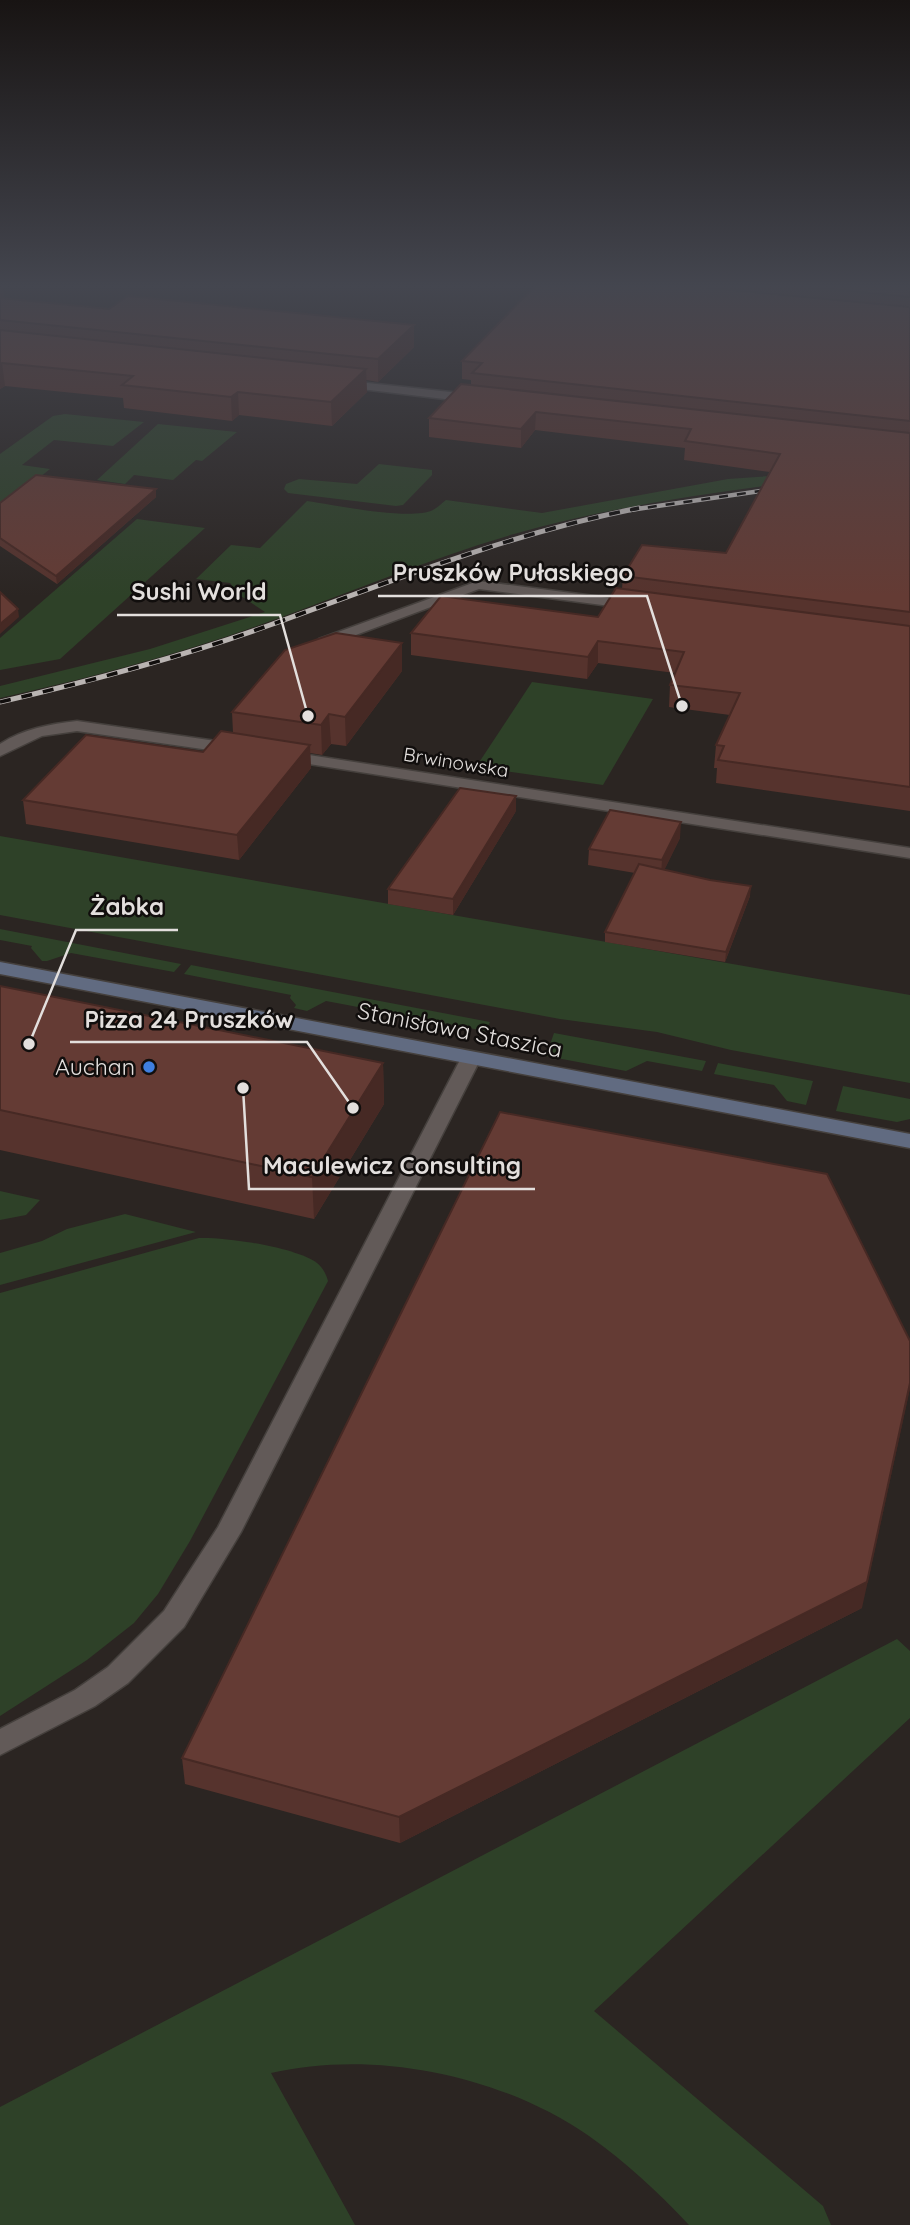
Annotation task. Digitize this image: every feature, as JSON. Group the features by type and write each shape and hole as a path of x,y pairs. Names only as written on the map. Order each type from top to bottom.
{"street":[{"path":"386,389 486,400"},
{"path":"324,642 478,585 651,608"},
{"name":"Brwinowska","path":"0,751 26,736 77,726 910,853"},
{"name":"Stanisława Staszica","path":"0,968 910,1141"},
{"path":"0,1743 85,1698 118,1675 174,1619 228,1532 471,1058"}],"green space":[{"path":"65,414 144,422 113,446 54,440 22,465 50,469 0,509 0,454 53,416"},
{"path":"158,424 237,432 202,461 196,460 173,480 134,475 125,484 97,480"},
{"path":"379,464 432,470 432,475 403,505 396,506 288,493 284,489 286,484 299,479 357,484"},
{"path":"910,466 661,501 563,521 474,546 200,645 100,674 0,698 0,686 150,649 265,612 241,596 230,583 196,579 231,545 260,548 307,501 408,514 433,510 446,500 542,513 728,479"},
{"path":"137,519 205,528 60,659 0,670 0,638"},
{"path":"532,682 653,699 603,785 476,767"},
{"path":"0,836 910,995 910,1083 731,1050 657,1032 560,1019 0,915"},
{"path":"0,929 181,964 174,972 71,953 42,961 32,946 0,940"},
{"path":"191,965 490,1022 485,1031 326,1001 307,1011 294,1008 296,1005 290,998 291,995 184,974"},
{"path":"554,1033 706,1061 702,1071 647,1061 626,1071 546,1056"},
{"path":"718,1063 813,1081 806,1105 787,1101 774,1085 714,1074"},
{"path":"843,1086 910,1099 910,1119 897,1122 836,1111"},
{"path":"0,1191 40,1200 26,1215 0,1220"},
{"path":"125,1214 196,1232 0,1285 0,1253 42,1241 67,1229"},
{"path":"199,1238 242,1241 293,1252 317,1263 328,1281 190,1541 158,1594 134,1623 87,1660 0,1716 0,1293"},
{"path":"897,1639 910,1651 910,1718 594,2011 823,2206 831,2225 689,2225 616,2156 554,2115 517,2097 436,2073 394,2066 352,2064 311,2066 271,2073 355,2225 0,2225 0,2107"}],"building":[{"path":"157,389 345,389 331,402 238,392 231,397"},
{"path":"456,389 505,389 910,433 910,612 623,576 642,545 726,553 780,454 685,441 691,429 536,412 521,429 429,418"},
{"path":"616,389 910,389 910,421"},
{"path":"36,475 156,489 56,576 0,538 0,503"},
{"path":"616,588 910,626 910,787 718,760 724,746 716,745 740,693 670,685 684,652 598,641 588,657 411,633 441,596 598,617"},
{"path":"0,592 18,609 0,624"},
{"path":"336,633 402,643 345,717 329,714 321,725 232,712 285,650"},
{"path":"221,731 310,745 237,835 23,800 86,735 203,752"},
{"path":"460,788 516,796 453,899 388,889"},
{"path":"610,810 681,822 662,860 589,849"},
{"path":"639,864 751,886 726,952 605,932"},
{"path":"0,986 383,1063 312,1177 0,1110"},
{"path":"500,1112 827,1174 910,1341 910,1383 867,1582 399,1817 182,1758"}],"railway":[{"path":"630,510 781,488"},
{"path":"0,702 170,658 237,637 498,544 591,518 639,508"}],"place":[{"name":"Pruszków Pułaskiego","path":"682,706"},
{"name":"Sushi World","path":"308,716"},
{"name":"Żabka","path":"29,1044"},
{"name":"Auchan","path":"149,1067"},
{"name":"Maculewicz Consulting","path":"243,1088"},
{"name":"Pizza 24 Pruszków","path":"353,1108"}]}
